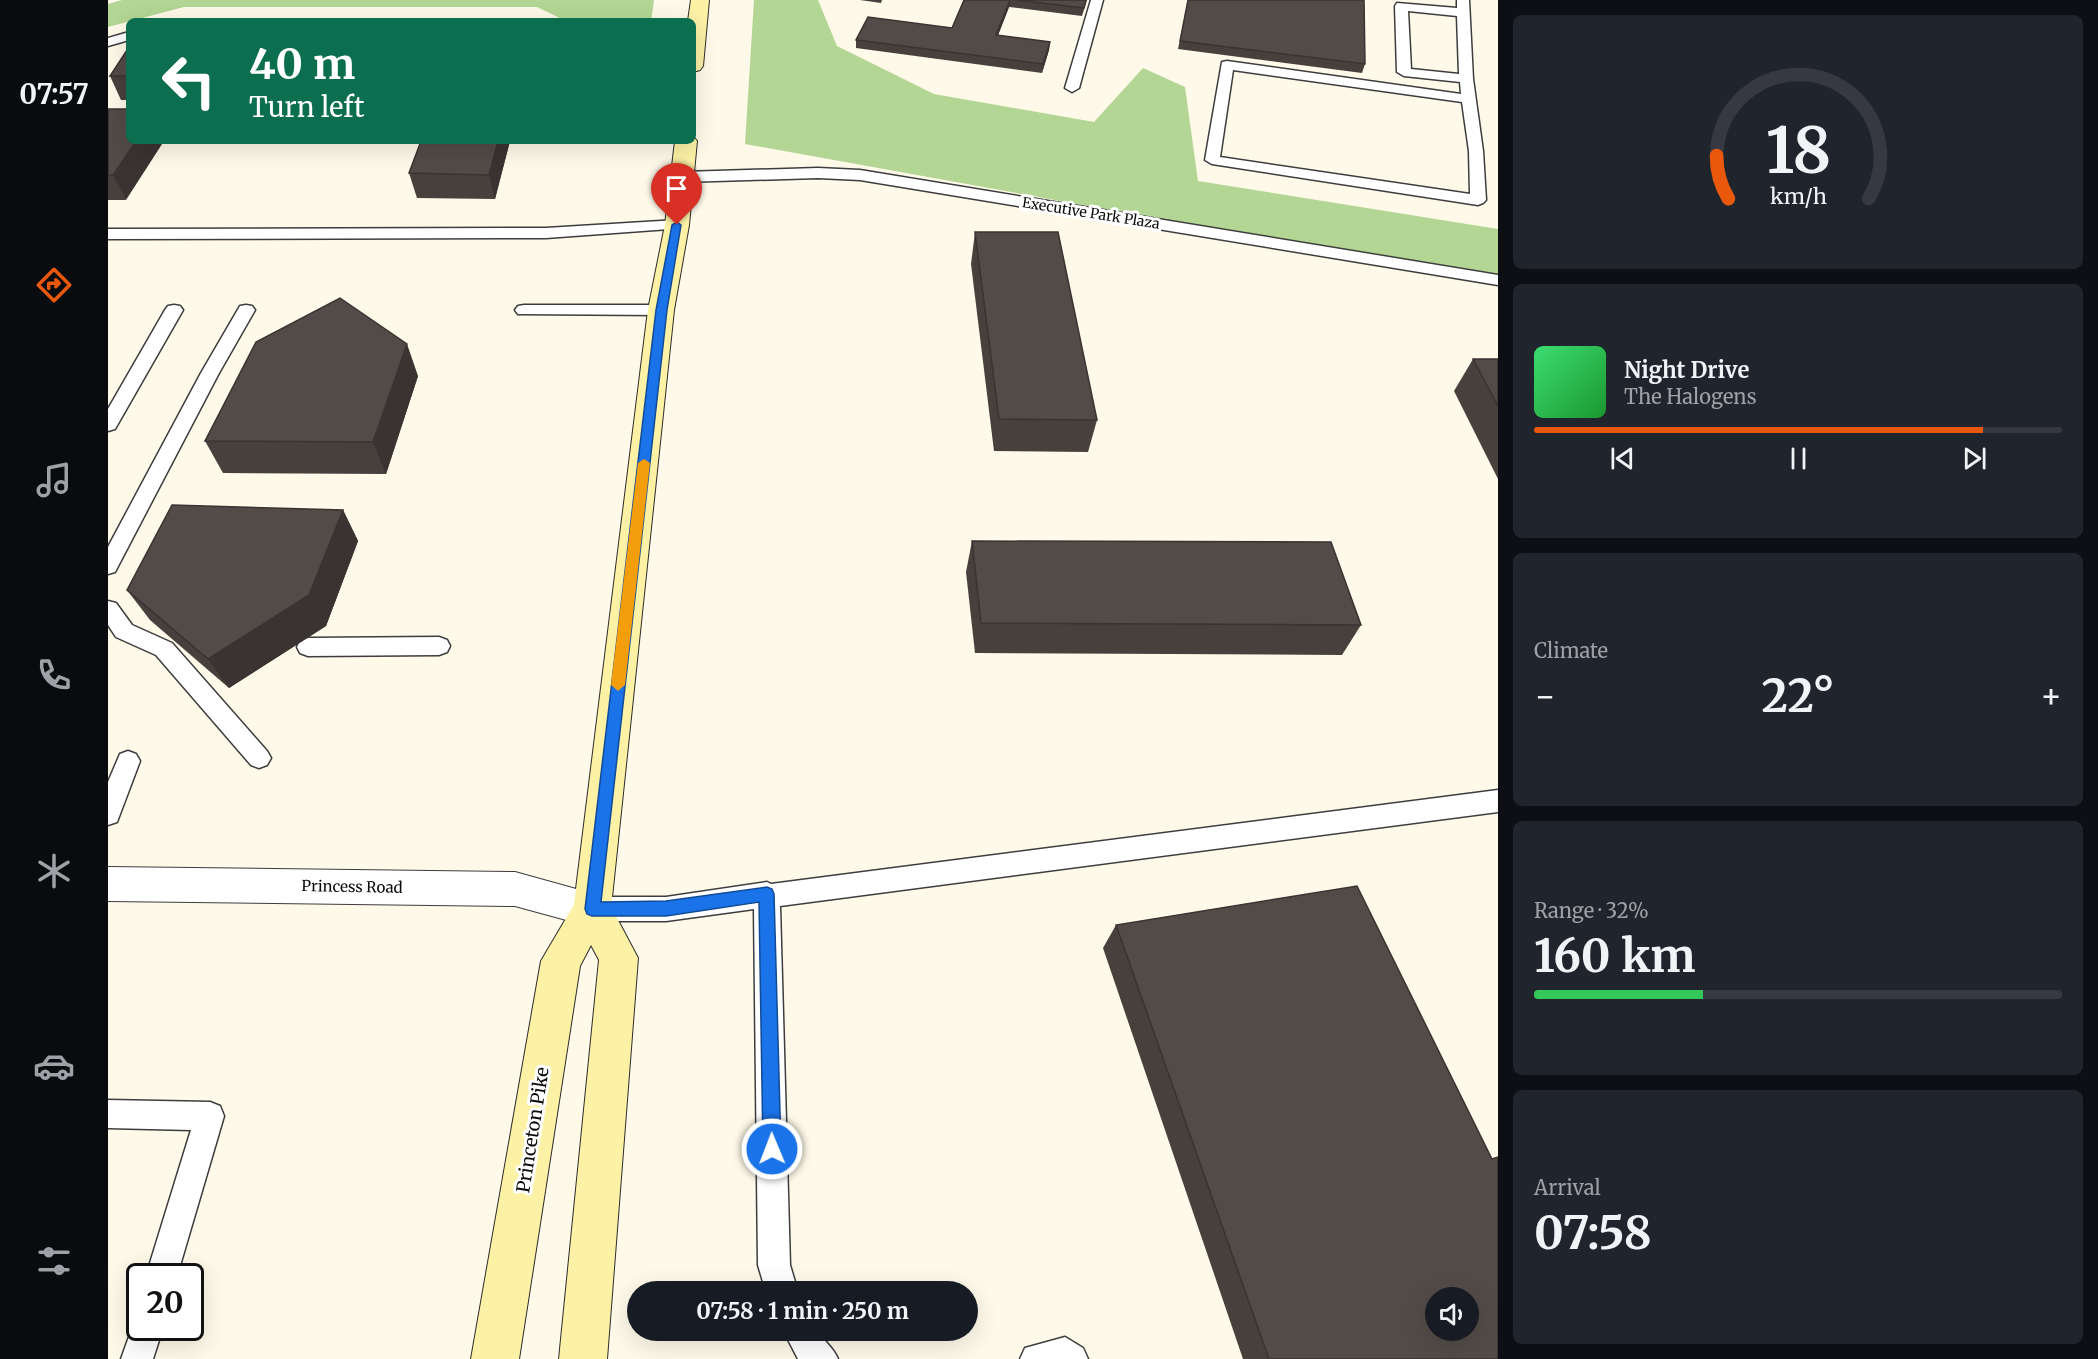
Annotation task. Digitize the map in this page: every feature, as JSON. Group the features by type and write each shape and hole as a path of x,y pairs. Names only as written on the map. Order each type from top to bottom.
{"main road":[{"path":"696,18 700,0"},
{"name":"Princeton Pike","path":"495,1359 561,961 592,909 662,310 677,225 686,144"},
{"path":"583,1359 620,958 592,909"}],"street":[{"name":"Princess Road","path":"108,884 515,889 592,909"}],"lane":[{"path":"1072,88 1097,0"},
{"path":"1466,79 1404,72 1401,6 1464,6 1466,79 1469,99 1476,151 1478,200 1212,160 1227,65 1469,99"},
{"path":"108,42 126,37"},
{"name":"Executive Park Plaza","path":"682,177 818,173 868,176 1498,280"},
{"path":"108,234 546,233 677,225"},
{"path":"108,425 174,310"},
{"path":"108,566 137,516 221,350 246,310"},
{"path":"524,310 662,310"},
{"path":"108,609 124,631 174,652 259,758"},
{"path":"308,647 439,646"},
{"path":"108,814 128,761"},
{"path":"592,909 666,909 767,894 1498,801"},
{"path":"767,894 774,1265 779,1281"},
{"path":"108,1114 210,1116 166,1263"},
{"path":"137,1359 143,1341"},
{"path":"805,1341 812,1353 822,1359"},
{"path":"1036,1359 1065,1353 1072,1359"}],"green space":[{"path":"122,0 654,0 651,18 560,18 537,7 184,7 142,18 126,18 126,22 108,27 108,4"},
{"path":"754,0 818,0 837,46 934,94 1094,122 1143,68 1185,87 1198,181 1498,229 1498,280 745,144"}],"building":[{"path":"964,0 1010,0 996,35 1050,42 1043,64 856,40 868,17 952,28"},
{"path":"1017,0 1086,0 1084,8"},
{"path":"1188,0 1364,0 1365,64 1180,41"},
{"path":"126,52 126,76 110,76"},
{"path":"108,109 126,109 126,144 134,144 113,175 108,175"},
{"path":"420,144 497,144 489,175 409,173"},
{"path":"975,232 1058,232 1097,420 999,419"},
{"path":"340,298 407,344 373,442 205,441 256,342"},
{"path":"1473,359 1498,359 1498,406"},
{"path":"172,505 343,510 309,595 208,659 127,590"},
{"path":"972,541 1331,542 1361,625 981,623"},
{"path":"1357,886 1492,1159 1498,1157 1498,1359 1269,1359 1116,925"}],"slow traffic":[{"path":"618,685 644,463"}],"route":[{"path":"677,225 662,310 592,909 666,909 767,894 772,1149"}]}
